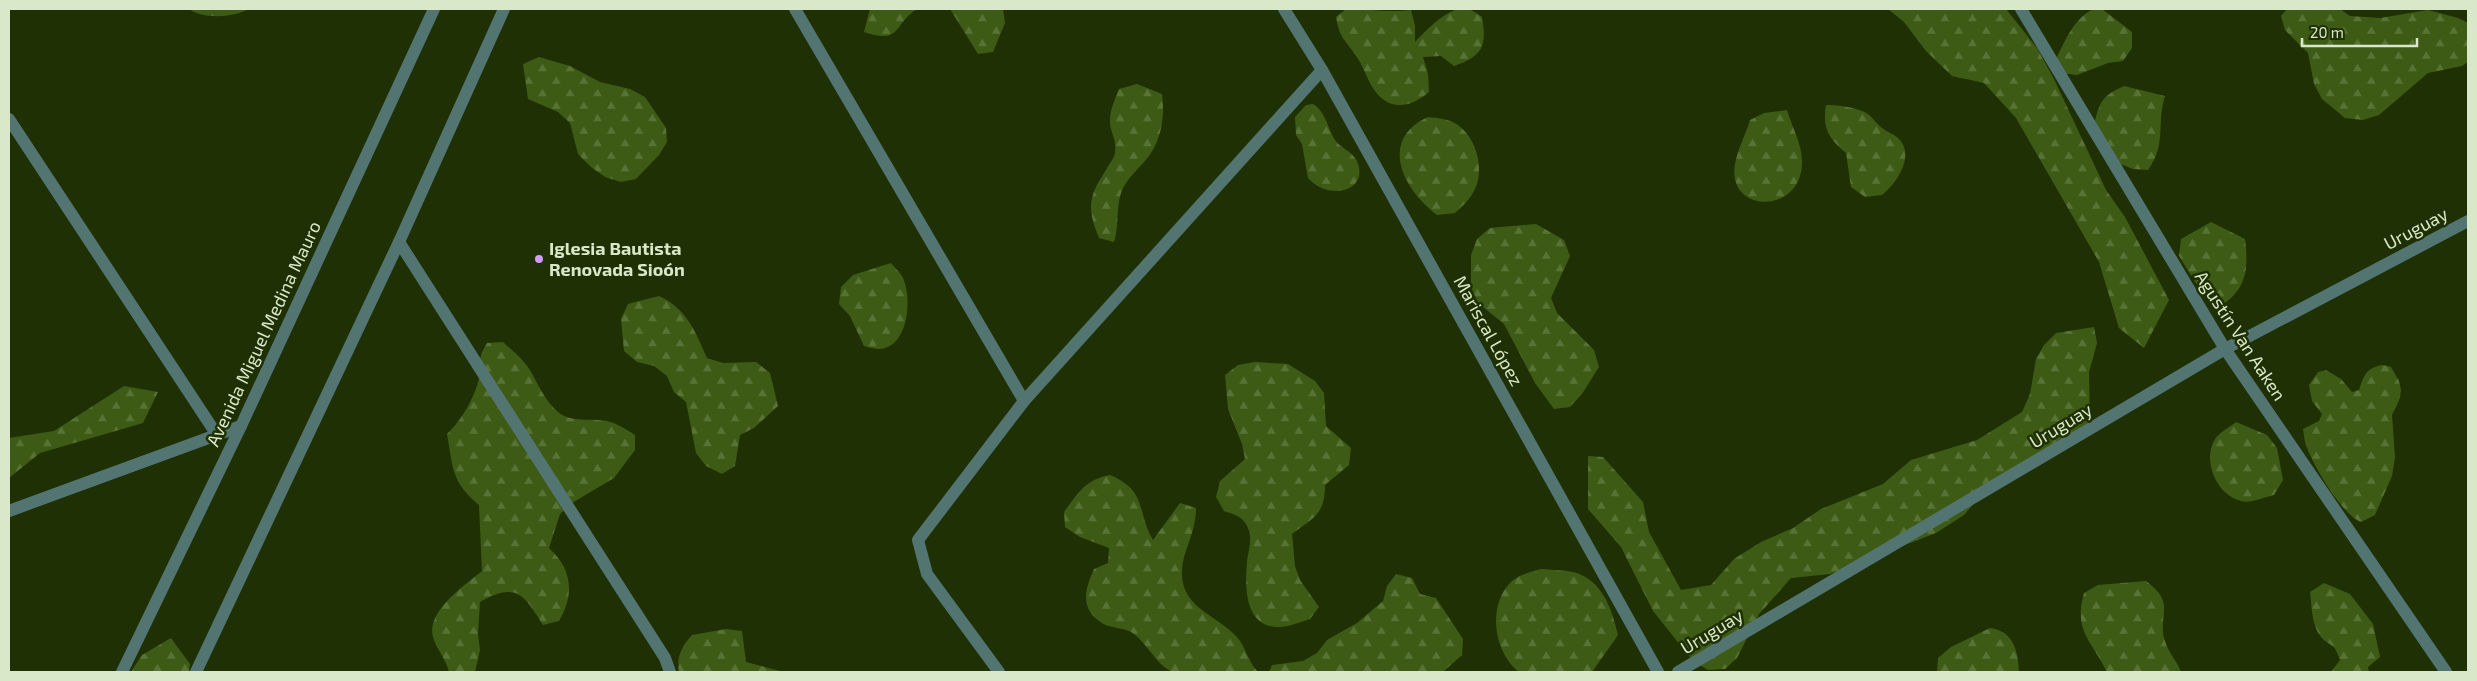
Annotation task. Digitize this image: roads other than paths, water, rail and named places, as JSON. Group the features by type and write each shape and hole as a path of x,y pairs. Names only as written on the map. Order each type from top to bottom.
{"street":[{"name":"Avenida Miguel Medina Mauro","path":"122,672 241,426 434,9"},
{"path":"196,672 399,242 504,9"},
{"path":"795,9 1024,401"},
{"name":"Mariscal López","path":"1284,9 1322,70 1658,672"},
{"name":"Agustín Van Aaken","path":"2020,9 2225,350 2446,672"},
{"path":"998,672 927,574 918,540 1024,401 1322,70"},
{"path":"9,119 218,435"},
{"name":"Uruguay","path":"1678,672 2225,350 2468,221"},
{"path":"399,242 660,650 670,672"},
{"path":"9,511 241,426"}],"place":[{"name":"Iglesia Bautista Renovada Sioón","path":"539,259"}]}
